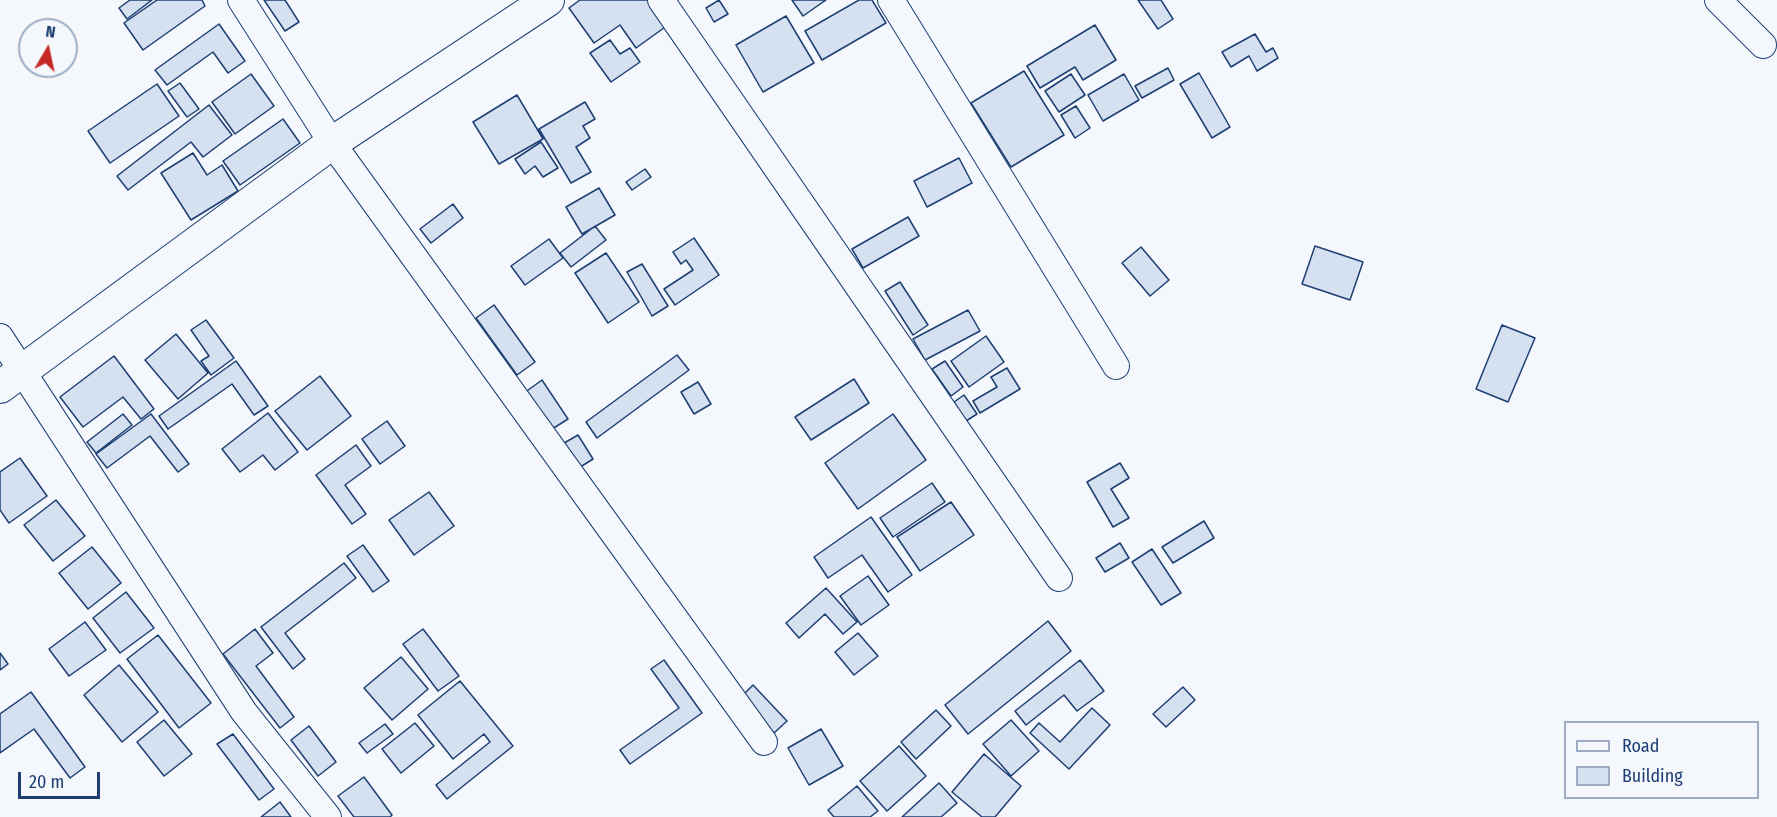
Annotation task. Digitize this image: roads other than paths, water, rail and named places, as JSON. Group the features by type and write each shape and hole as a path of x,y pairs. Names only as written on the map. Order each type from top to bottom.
{"street":[{"path":"242,0 332,143 764,742"},
{"path":"12,378 332,143 548,0"},
{"path":"661,0 1059,578"},
{"path":"891,0 1116,366"},
{"path":"1718,0 1763,45"},
{"path":"0,337 12,378 244,712 328,817"}]}
